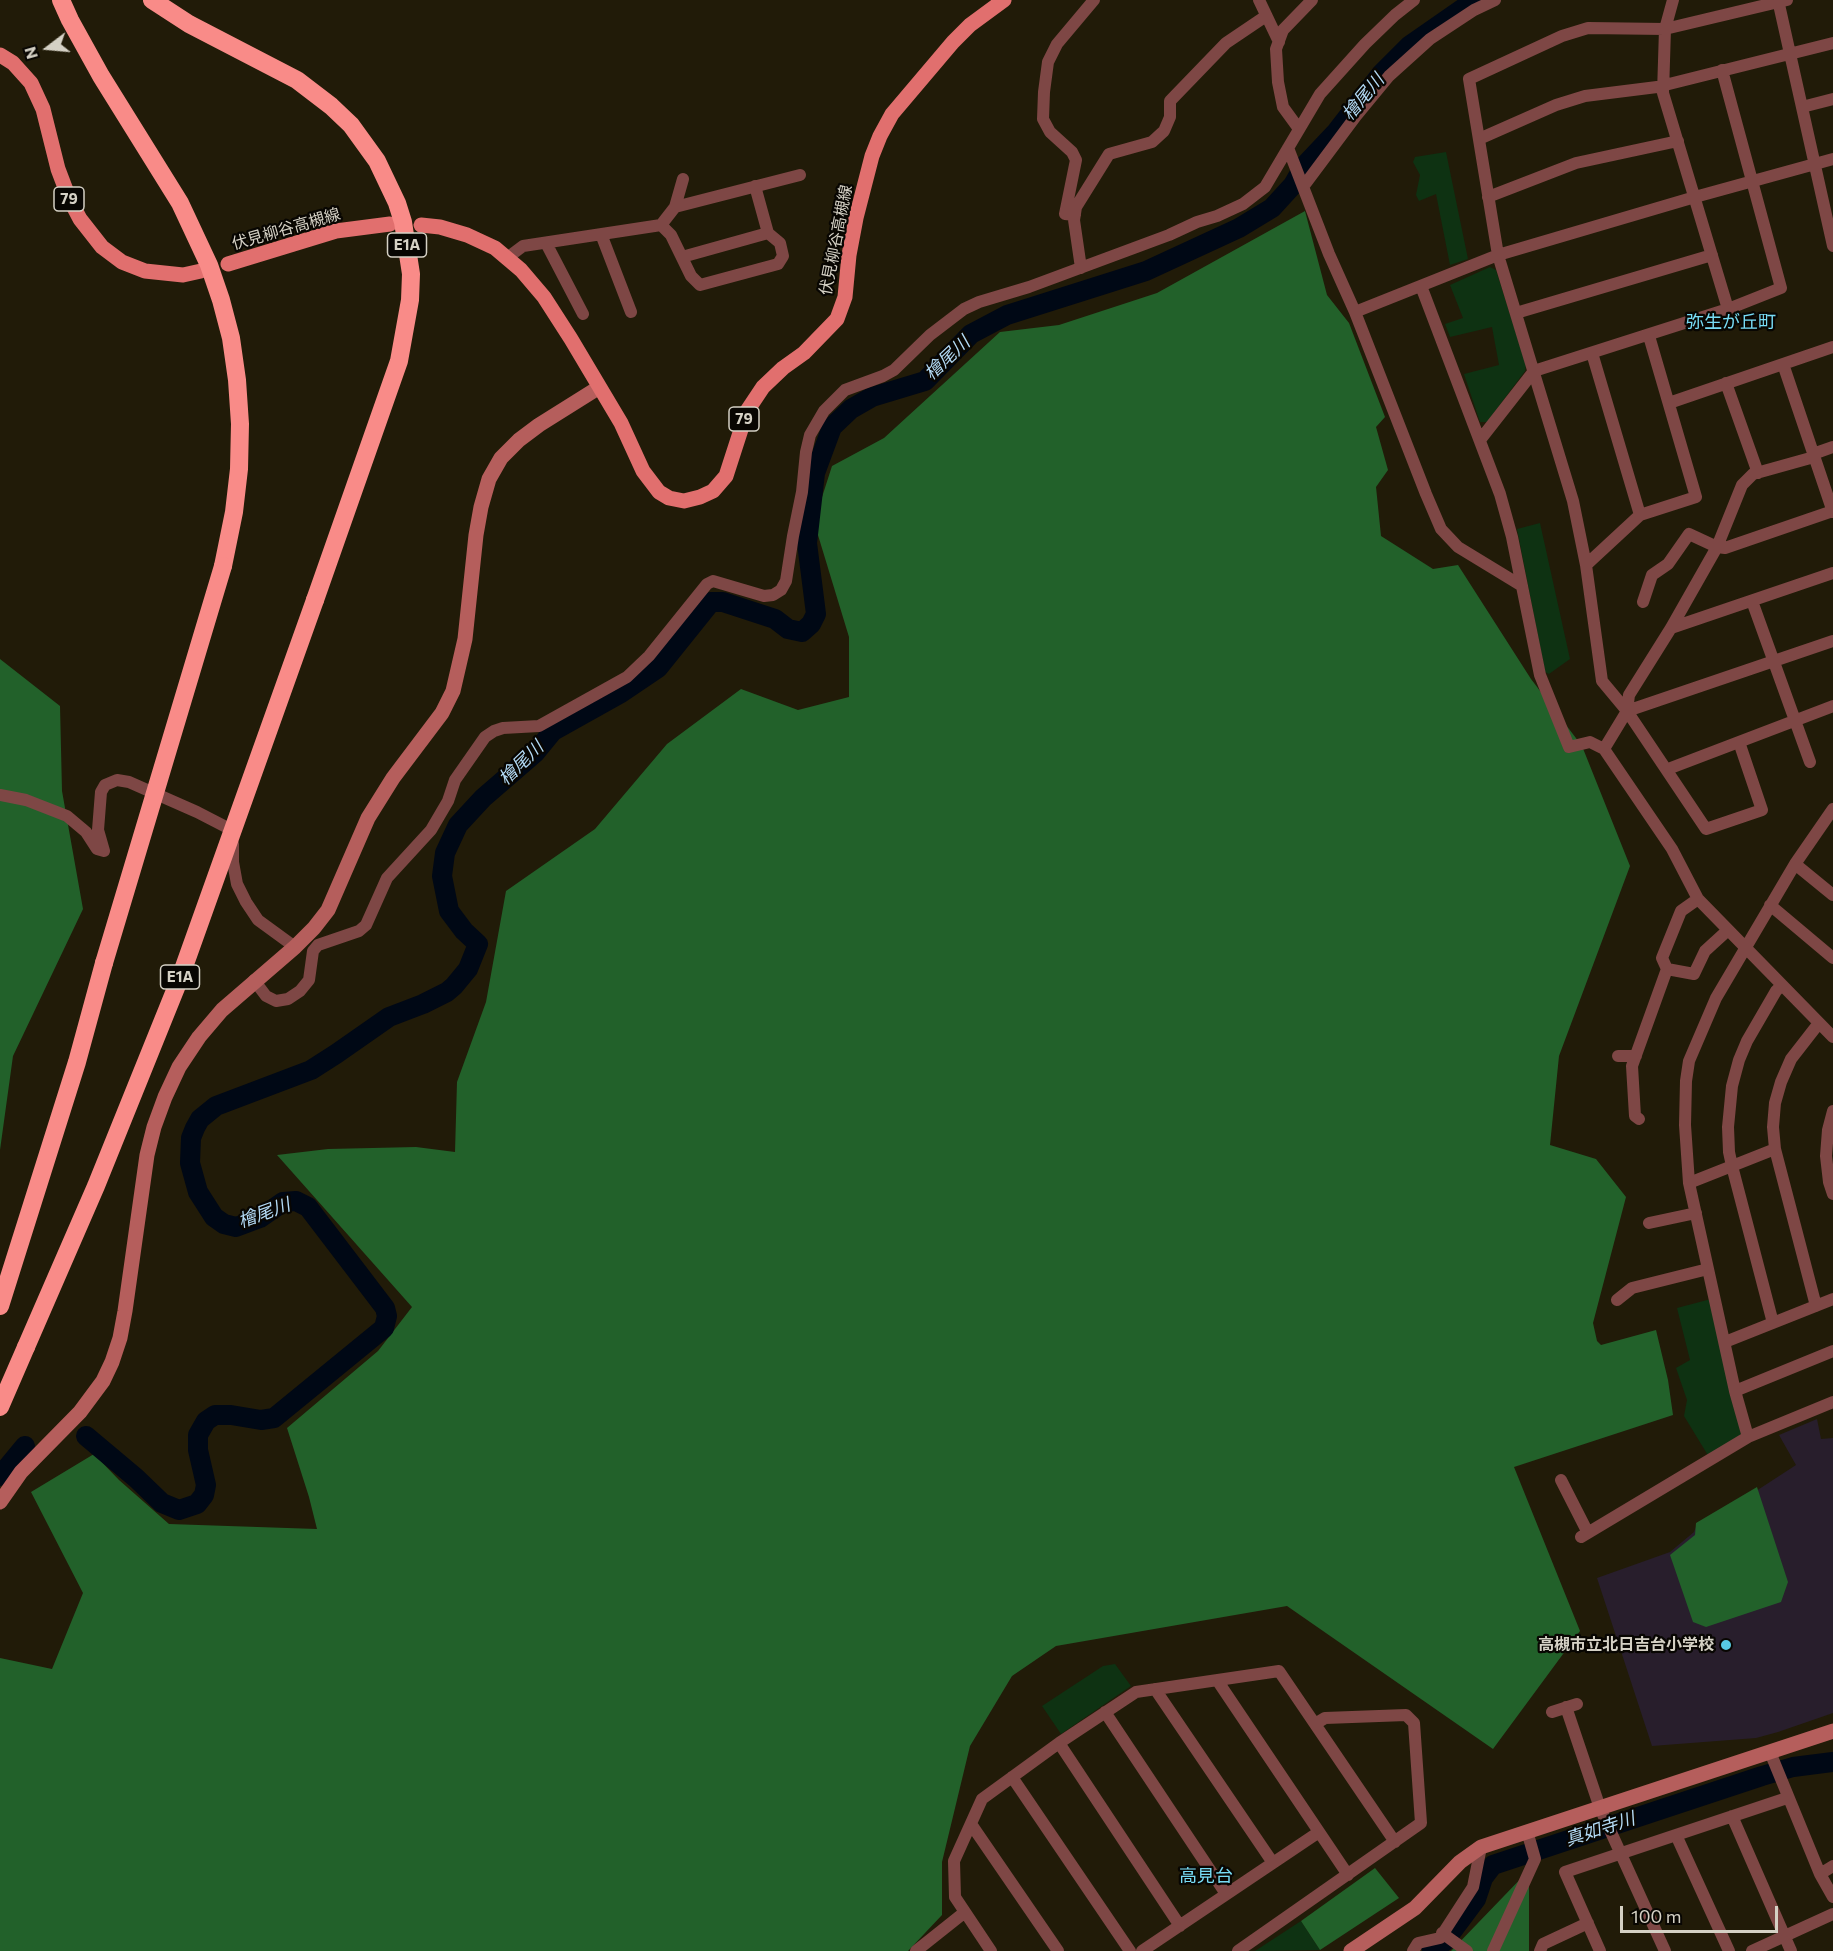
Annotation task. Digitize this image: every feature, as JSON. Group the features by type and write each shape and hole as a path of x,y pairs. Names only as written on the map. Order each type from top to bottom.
{"highway":[{"path":"0,1306 76,1062 223,566 238,480 240,424 234,359 221,300 205,255 180,203 101,76 61,0"},
{"name":"E1A","path":"0,1407 96,1186 180,978 399,361 406,329 411,283 408,249 397,203 377,161 351,125 297,80 189,24 152,0"}],"main road":[{"name":"伏見柳谷高槻線","path":"421,225 440,227 495,248 522,270 544,297 621,423 643,471 659,492 669,498 684,501 700,497 713,491 726,476 747,411 763,387 783,368 804,353 837,319 845,297 849,255 872,156 892,114 953,42 970,25 1004,0"},
{"name":"79","path":"0,55 13,63 31,83 43,110 58,169 69,198 80,219 102,247 122,262 145,271 183,275 201,271"},
{"name":"伏見柳谷高槻線","path":"228,264 336,231 390,224"}],"street":[{"path":"1075,215 1065,214 1076,160 1072,152 1050,132 1043,119 1044,92 1048,62 1057,44 1094,0"},
{"path":"1259,0 1278,42"},
{"path":"1299,129 1283,106 1278,82 1276,49 1283,30 1312,0"},
{"path":"254,980 266,996 276,1001 288,999 300,991 309,980 313,951 318,945 359,931 366,925 387,878 431,830 448,801 455,780 485,737 503,728 539,726 627,677 650,656 707,584 713,582 764,596 773,595 781,590 786,581 810,435 824,411 845,390 894,370 930,335 964,309 1168,236 1243,204 1265,186 1320,94 1365,44 1414,0"},
{"path":"1303,187 1389,76 1430,39 1474,10 1495,0"},
{"path":"1673,0 1665,29 1664,93 1728,309"},
{"path":"1739,742 1763,809 1762,812 1706,829 1627,711 1602,681 1586,565 1573,501 1498,255 1469,79 1562,36 1588,28 1665,29 1781,1 1814,163 1830,216 1833,246"},
{"path":"1081,268 1074,220 1076,207 1109,154 1152,142 1164,131 1170,117 1170,101 1226,43 1266,16"},
{"path":"1479,139 1556,105 1585,96 1663,85 1833,43"},
{"path":"1480,440 1534,371 1649,336 1781,288 1722,70"},
{"path":"1802,107 1833,99"},
{"path":"1488,197 1576,163 1678,141"},
{"path":"1288,148 1442,529 1458,547 1522,586"},
{"path":"1355,312 1498,255 1833,159"},
{"path":"675,207 800,175"},
{"path":"507,258 523,246 661,225 675,207 683,179"},
{"path":"661,225 671,235 691,276 700,285 778,264 783,256 780,243 768,233 755,186"},
{"path":"682,257 768,233"},
{"path":"601,234 631,312"},
{"path":"546,243 584,314"},
{"path":"1516,313 1712,255"},
{"path":"1420,286 1500,494 1512,537 1540,675 1569,747 1590,742 1604,748 1672,849 1698,899 1833,1037"},
{"path":"1586,565 1641,515 1696,497 1649,336"},
{"path":"1669,403 1833,347"},
{"path":"1592,354 1641,515"},
{"path":"1641,595 1653,575 1668,564 1689,534 1717,547 1725,548 1833,511 1783,364"},
{"path":"1726,383 1758,473"},
{"path":"0,1502 21,1472 80,1412 103,1381 120,1338 147,1155 165,1096 179,1067 199,1037 222,1010 254,980 295,947 328,910 373,811 393,778 442,713 453,691 465,639 476,535 489,479 501,458 519,440 598,388"},
{"path":"1604,748 1627,711 1629,695 1671,628 1717,547 1742,485 1753,474 1833,447"},
{"path":"1671,628 1833,573"},
{"path":"1752,601 1810,762"},
{"path":"1627,711 1833,641"},
{"path":"1668,770 1833,706"},
{"path":"0,795 26,800 67,816 86,832 97,849 104,851 98,830 101,792 105,785 117,780 129,782 197,812 228,828 233,844 237,884 246,902 258,920 295,947"},
{"path":"1748,1437 1735,1391 1689,1183 1684,1125 1686,1081 1689,1061 1716,998 1795,864 1829,825 1833,809"},
{"path":"1795,864 1833,895"},
{"path":"1639,1119 1635,1116 1632,1066 1667,969 1662,958 1681,911 1698,899"},
{"path":"1770,905 1833,958"},
{"path":"1667,969 1694,974 1705,951 1728,930"},
{"path":"1773,1323 1729,1152 1729,1110 1732,1086 1747,1041 1776,991 1782,985"},
{"path":"1816,1306 1775,1149 1773,1127 1775,1103 1791,1059 1819,1023"},
{"path":"1618,1056 1636,1056"},
{"path":"1833,1111 1828,1130 1826,1156 1833,1194"},
{"path":"1689,1183 1775,1149"},
{"path":"1648,1223 1696,1213"},
{"path":"1617,1300 1632,1288 1708,1269"},
{"path":"1725,1342 1833,1299"},
{"path":"1735,1391 1833,1351"},
{"path":"1561,1480 1584,1535 1748,1437 1833,1402"},
{"path":"991,1951 955,1897 954,1861 982,1799 1059,1743 1136,1692 1280,1671 1395,1842"},
{"path":"1218,1680 1348,1875"},
{"path":"1155,1689 1273,1863"},
{"path":"1552,1712 1572,1706 1600,1808 1665,1951"},
{"path":"1106,1712 1226,1894"},
{"path":"1238,1951 1421,1823 1414,1723 1406,1715 1325,1718 1315,1724"},
{"path":"1351,1951 1414,1908 1460,1862 1481,1847 1833,1731"},
{"path":"1059,1743 1180,1926"},
{"path":"1770,1752 1820,1874 1833,1897"},
{"path":"1012,1777 1130,1951"},
{"path":"1600,1951 1565,1872 1787,1798"},
{"path":"1731,1816 1791,1951"},
{"path":"971,1824 1058,1951"},
{"path":"1493,1951 1534,1858 1527,1831"},
{"path":"1142,1951 1319,1832"},
{"path":"1676,1835 1729,1951"},
{"path":"1415,1947 1440,1938 1473,1887 1481,1847"},
{"path":"1820,1874 1833,1866"},
{"path":"916,1951 965,1912"},
{"path":"1752,1951 1833,1914"},
{"path":"1540,1951 1543,1944 1588,1923"},
{"path":"1442,1933 1467,1951"}],"shaded area":[{"name":"高槻市立北日吉台小学校","path":"1817,1419 1821,1439 1833,1438 1833,1713 1756,1738 1652,1746 1597,1578 1670,1552 1694,1532 1697,1524 1733,1506 1796,1465 1779,1435"}],"green space":[{"path":"1446,152 1468,259 1450,265 1436,194 1419,201 1416,195 1420,175 1413,162 1415,157"},
{"path":"1305,211 1327,295 1349,323 1385,417 1376,427 1388,470 1376,487 1381,536 1433,569 1458,565 1531,679 1582,746 1630,866 1559,1056 1550,1145 1596,1159 1626,1197 1593,1323 1597,1341 1601,1345 1656,1330 1668,1380 1673,1415 1514,1467 1580,1631 1493,1749 1287,1606 1056,1646 1012,1676 970,1746 942,1862 942,1915 908,1951 0,1951 0,1658 52,1669 83,1593 31,1492 94,1454 119,1480 169,1524 317,1529 287,1428 378,1351 412,1307 277,1155 328,1149 416,1147 455,1152 457,1082 486,1002 506,891 595,829 667,744 741,689 798,710 849,697 849,637 814,522 832,466 884,438 1000,332 1059,325 1157,293"},
{"path":"1490,267 1496,270 1526,365 1525,371 1487,422 1480,422 1464,374 1499,365 1492,327 1450,337 1445,324 1463,318 1450,285"},
{"path":"1540,523 1570,659 1549,674 1545,672 1517,529"},
{"path":"0,659 60,706 62,791 83,909 13,1056 0,1150"},
{"path":"1711,1299 1741,1433 1740,1437 1709,1457 1684,1416 1687,1400 1676,1368 1690,1360 1677,1308"},
{"path":"1757,1487 1788,1582 1781,1602 1706,1627 1693,1622 1670,1555 1695,1535 1696,1523"},
{"path":"1115,1664 1131,1686 1061,1734 1042,1706 1103,1666"},
{"path":"1375,1868 1399,1898 1320,1950 1301,1921"},
{"path":"1529,1870 1529,1951 1451,1951"},
{"path":"1301,1921 1320,1950 1255,1951"}],"waterway":[{"name":"檜尾川","path":"86,1436 162,1503 179,1510 197,1504 204,1495 206,1485 198,1450 198,1435 206,1421 215,1415 261,1420 274,1418 384,1328 387,1316 385,1308 308,1207 296,1201 283,1202 260,1218 236,1227 224,1224 214,1217 198,1192 190,1163 191,1138 195,1128 200,1119 216,1106 311,1070 389,1017 423,1004 454,986 468,969 478,944 464,931 449,911 442,876 445,853 458,825 483,798 535,753 553,731 621,693 658,668 711,602 723,602 775,619 788,629 802,632 811,624 816,614 807,543 815,473 832,427 851,409 872,397 925,381 971,334 1007,315 1146,271 1239,228 1272,208 1382,73 1409,46 1475,0"},
{"name":"檜尾川","path":"0,1476 25,1446"},
{"name":"真如寺川","path":"1431,1946 1444,1942 1476,1899 1483,1878 1493,1865 1762,1776 1793,1767 1833,1762"}],"place":[{"name":"高槻市立北日吉台小学校","path":"1726,1645"}],"district":[{"name":"弥生が丘町","path":"1731,322"},
{"name":"高見台","path":"1206,1876"}]}
